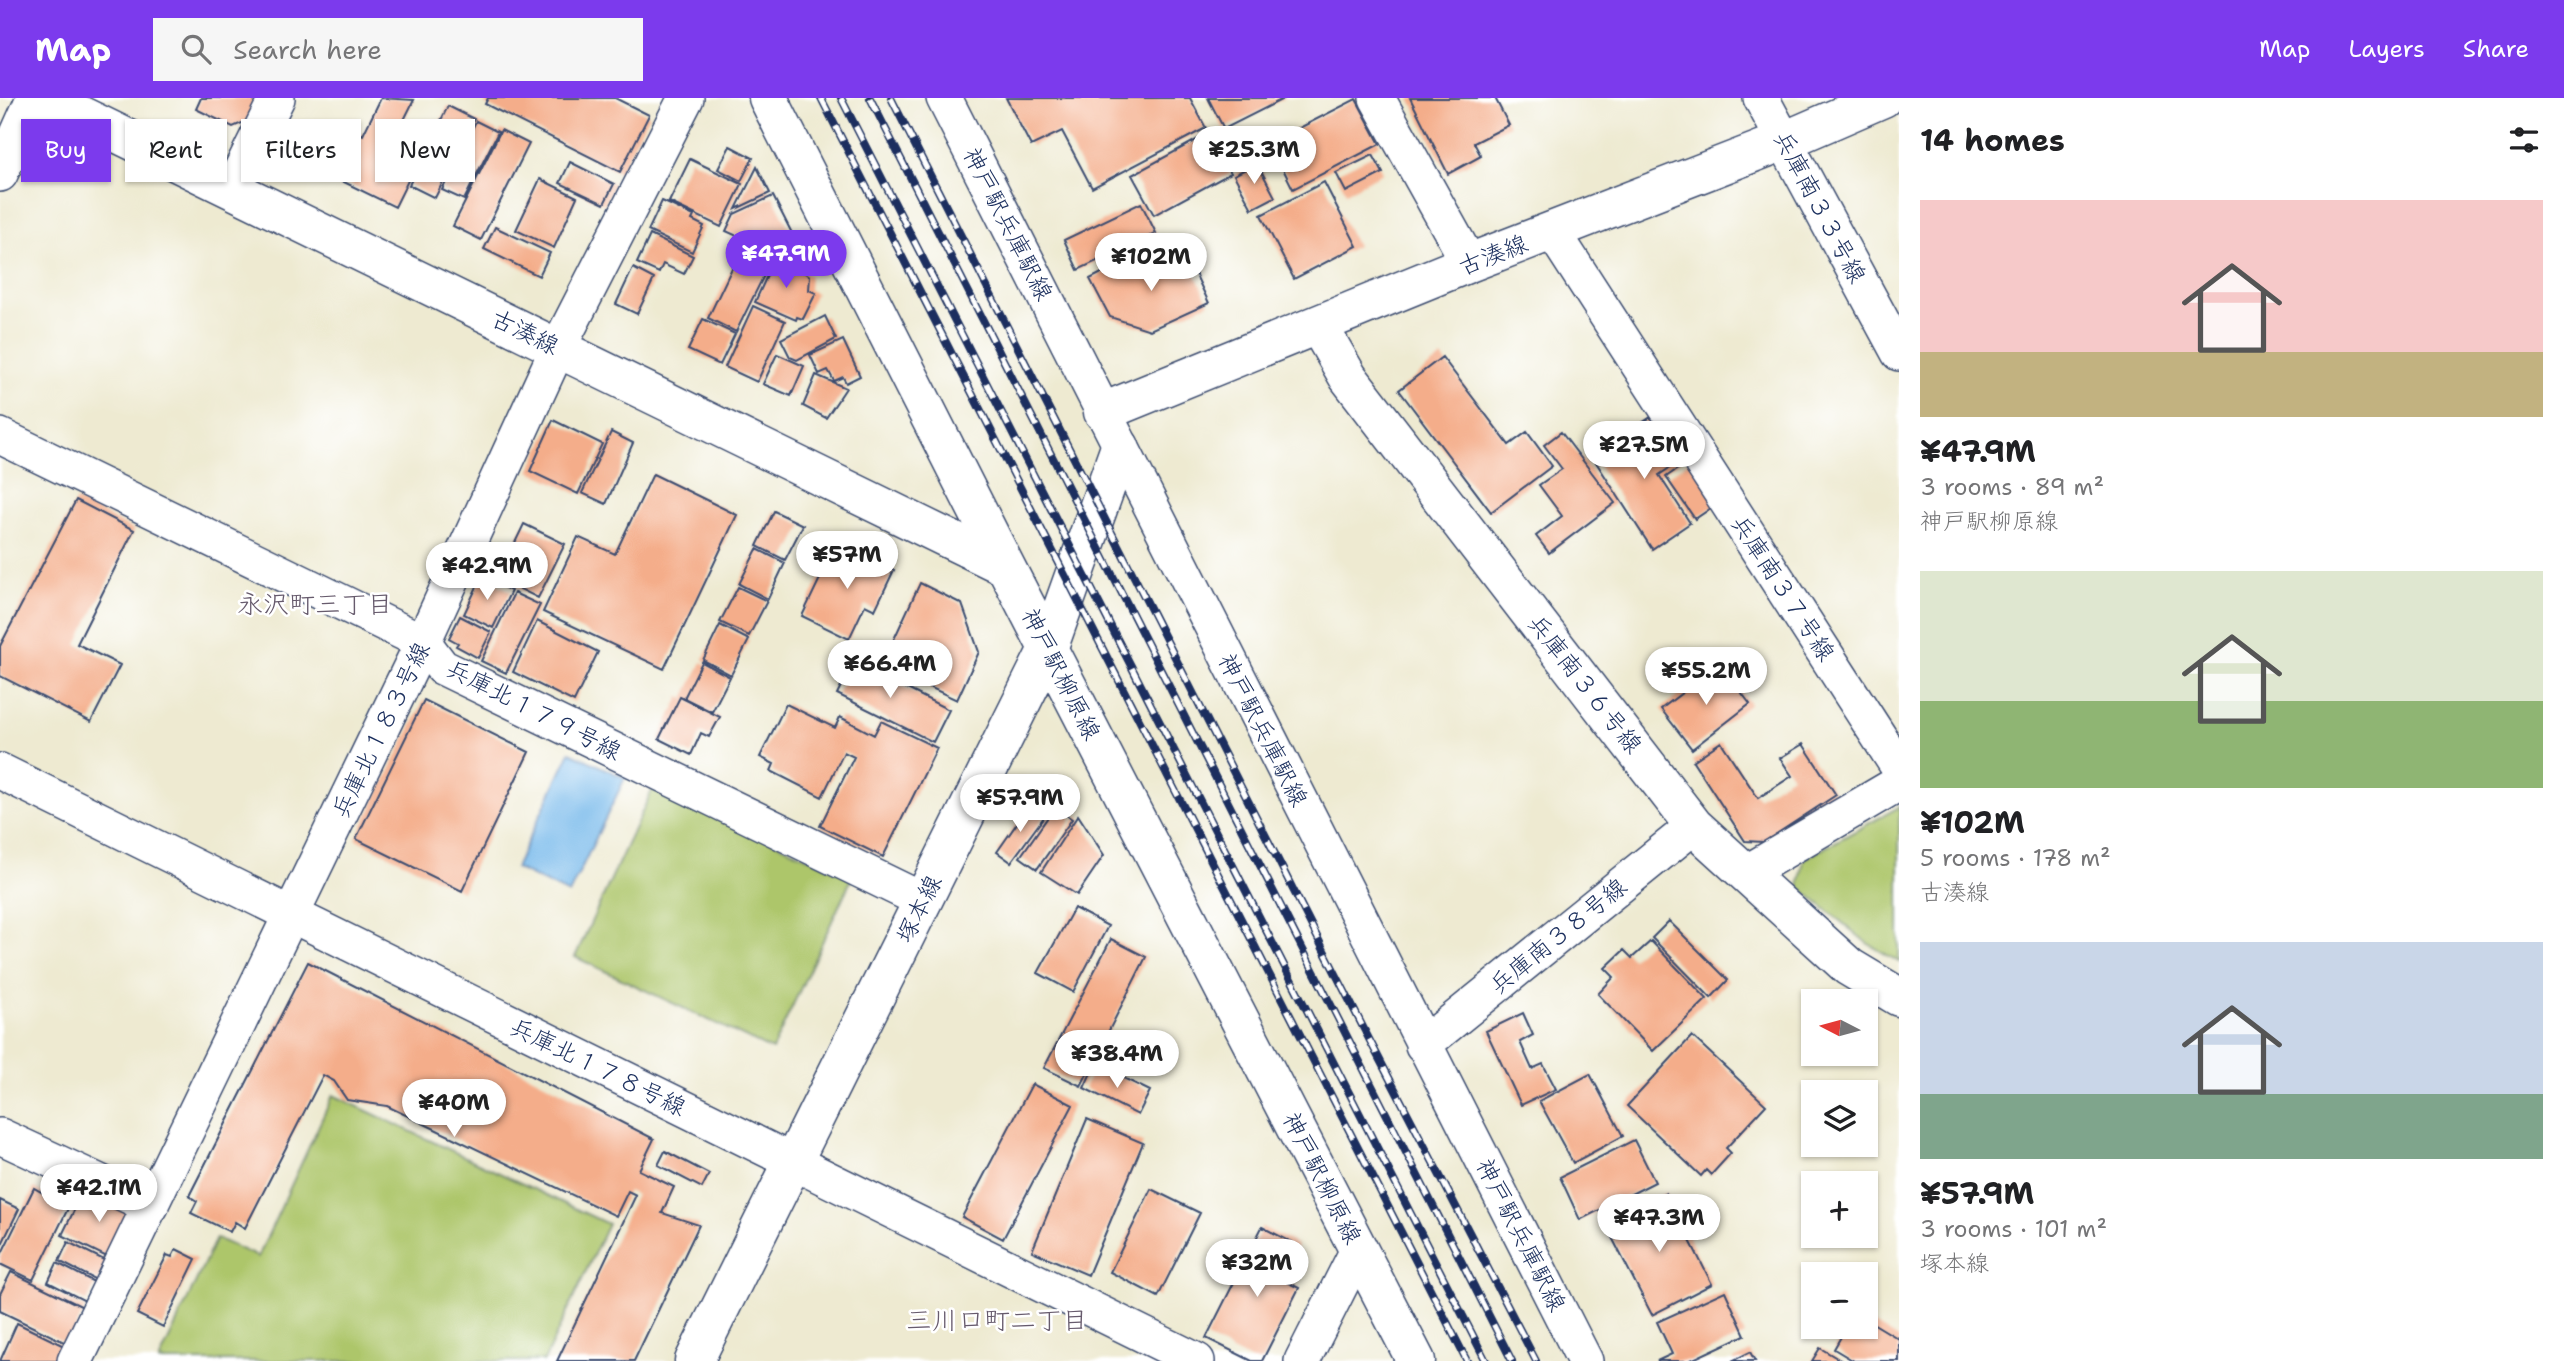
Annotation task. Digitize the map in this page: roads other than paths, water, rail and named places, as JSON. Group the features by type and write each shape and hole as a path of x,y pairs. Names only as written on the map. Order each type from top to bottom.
{"street":[{"path":"0,174 34,98"},
{"name":"古湊線","path":"45,98 1006,567"},
{"path":"232,189 277,98"},
{"name":"兵庫北１８３号線","path":"75,1361 423,642 558,348 686,98"},
{"name":"神戸駅柳原線","path":"768,98 1048,649 1416,1361"},
{"name":"神戸駅兵庫駅線","path":"944,98 1585,1361"},
{"path":"1377,98 1469,263"},
{"name":"兵庫南３３号線","path":"1761,98 1899,353"},
{"name":"古湊線","path":"1102,412 1469,263 1784,141 1883,98"},
{"name":"兵庫南３７号線","path":"1553,232 1899,768"},
{"name":"兵庫南３６号線","path":"1318,325 1348,377 1694,826 1849,967 1899,997"},
{"name":"兵庫北１７９号線","path":"0,436 423,642 442,667 924,901"},
{"name":"塚本線","path":"694,1361 1048,649 1120,447"},
{"name":"兵庫北１７８号線","path":"0,771 792,1164 1197,1361"},
{"path":"1746,873 1899,783"},
{"name":"兵庫南３８号線","path":"1423,1045 1694,826"},
{"path":"0,1136 150,1206"},
{"path":"1302,1361 1359,1248"}],"water":[{"path":"570,752 625,778 569,894 515,868"}],"railway":[{"path":"821,98 1467,1361"},
{"path":"841,98 1486,1361"},
{"path":"870,98 1512,1361"},
{"path":"891,98 1369,1039 1536,1361"}],"district":[{"name":"永沢町三丁目","path":"315,603"},
{"name":"三川口町二丁目","path":"997,1319"}]}
